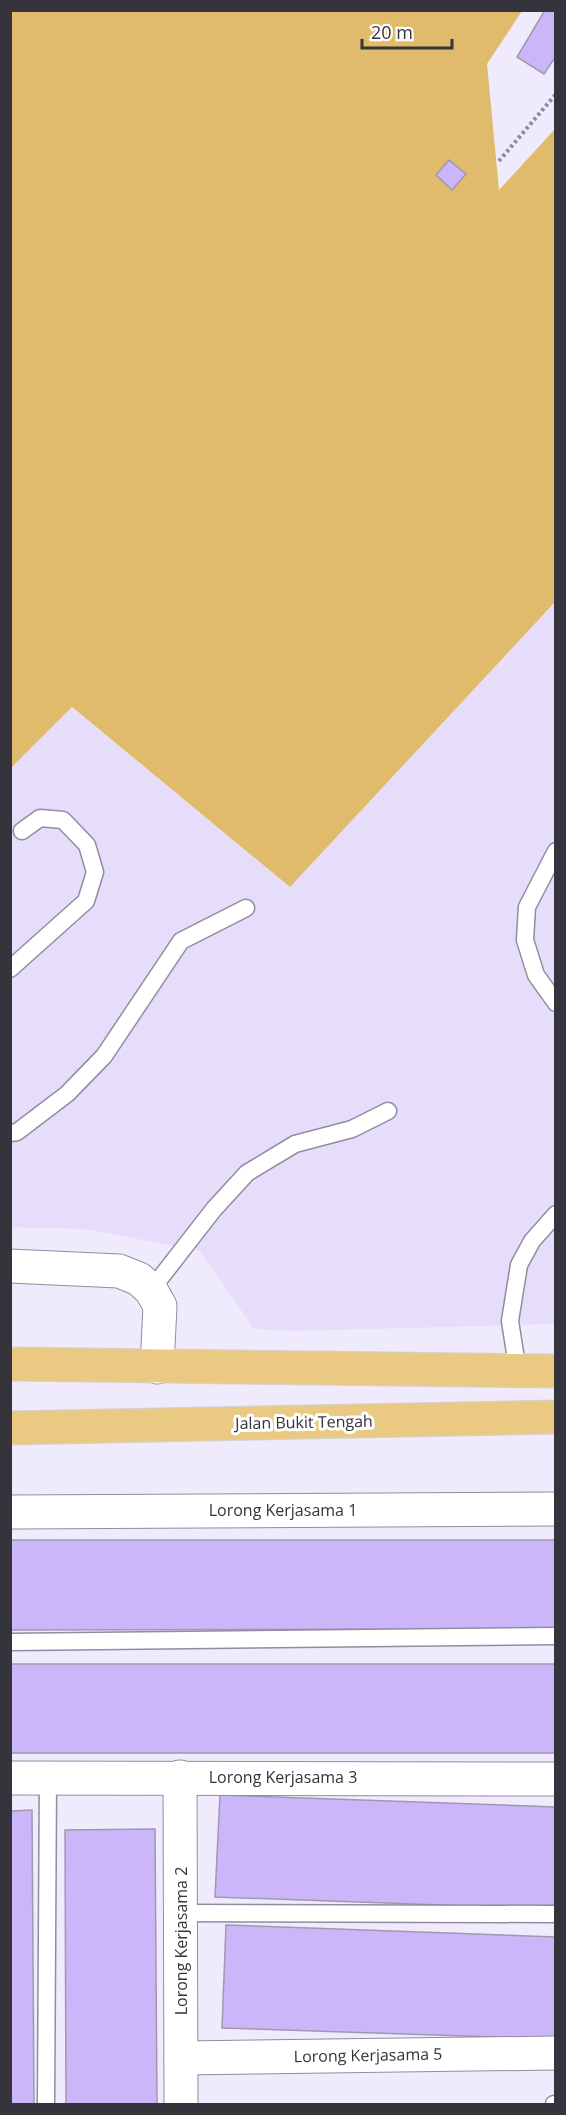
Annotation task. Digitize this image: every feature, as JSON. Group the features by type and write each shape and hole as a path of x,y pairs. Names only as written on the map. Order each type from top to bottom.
{"highway":[{"path":"10,1356 97,1366"},
{"path":"10,1364 555,1371"},
{"name":"Jalan Bukit Tengah","path":"10,1428 555,1417"}],"street":[{"path":"10,1266 119,1271 139,1279 151,1290 160,1306 157,1367"},
{"name":"Lorong Kerjasama 1","path":"10,1512 555,1509"},
{"name":"Lorong Kerjasama 2","path":"180,1777 181,2104"},
{"name":"Lorong Kerjasama 3","path":"10,1778 555,1779"},
{"name":"Lorong Kerjasama 5","path":"181,2058 555,2053"}],"lane":[{"path":"10,969 86,901 95,872 87,845 63,820 40,818 22,831"},
{"path":"555,851 527,908 525,940 536,975 555,1003"},
{"path":"10,1134 17,1132 67,1094 104,1056 181,941 246,908"},
{"path":"151,1290 214,1209 247,1173 295,1144 352,1129 388,1111"},
{"path":"518,1372 510,1321 519,1265 532,1241 555,1214"},
{"path":"10,1642 555,1636"},
{"path":"46,2104 48,1778"},
{"path":"180,1913 555,1914"}],"path":[{"path":"499,160 555,94"}],"shaded area":[{"path":"11,11 522,11 487,64 499,190 555,129 555,602 290,887 72,707 11,768"},
{"path":"555,602 555,1324 293,1331 254,1329 200,1251 85,1229 11,1227 11,768 71,707 290,887"}],"building":[{"path":"545,10 556,10 556,56 544,74 517,57"},
{"path":"449,160 466,174 452,190 436,175"},
{"path":"10,1540 556,1540 556,1629 10,1630"},
{"path":"10,1664 556,1664 556,1753 10,1753"},
{"path":"220,1795 556,1807 556,1909 215,1897"},
{"path":"32,1810 34,2104 10,2104 10,1811"},
{"path":"155,1829 157,2104 66,2104 65,1830"},
{"path":"226,1925 556,1937 556,2039 222,2028"}]}
